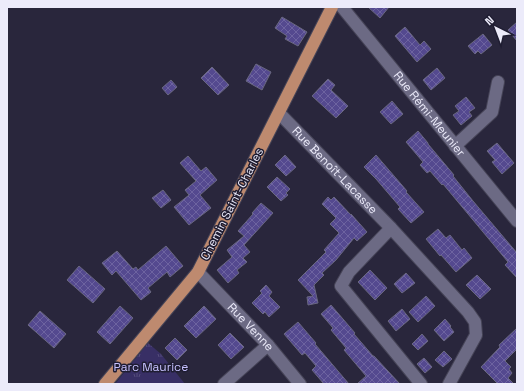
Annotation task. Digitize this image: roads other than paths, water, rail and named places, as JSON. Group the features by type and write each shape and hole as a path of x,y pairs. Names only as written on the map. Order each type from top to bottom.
{"main road":[{"name":"Chemin Saint-Charles","path":"105,384 198,272 332,7"}],"street":[{"name":"Rue Rémi-Meunier","path":"342,7 517,221"},
{"path":"455,146 492,112 498,82"},
{"name":"Rue Benoît-Lacasse","path":"279,113 391,228 468,312 475,322 476,335 449,384"},
{"path":"391,228 349,272 341,286 421,384"},
{"name":"Rue Venne","path":"198,272 268,345 300,384"},
{"path":"224,384 268,345"}],"park label":[{"name":"Parc Maurice","path":"151,367"}]}
